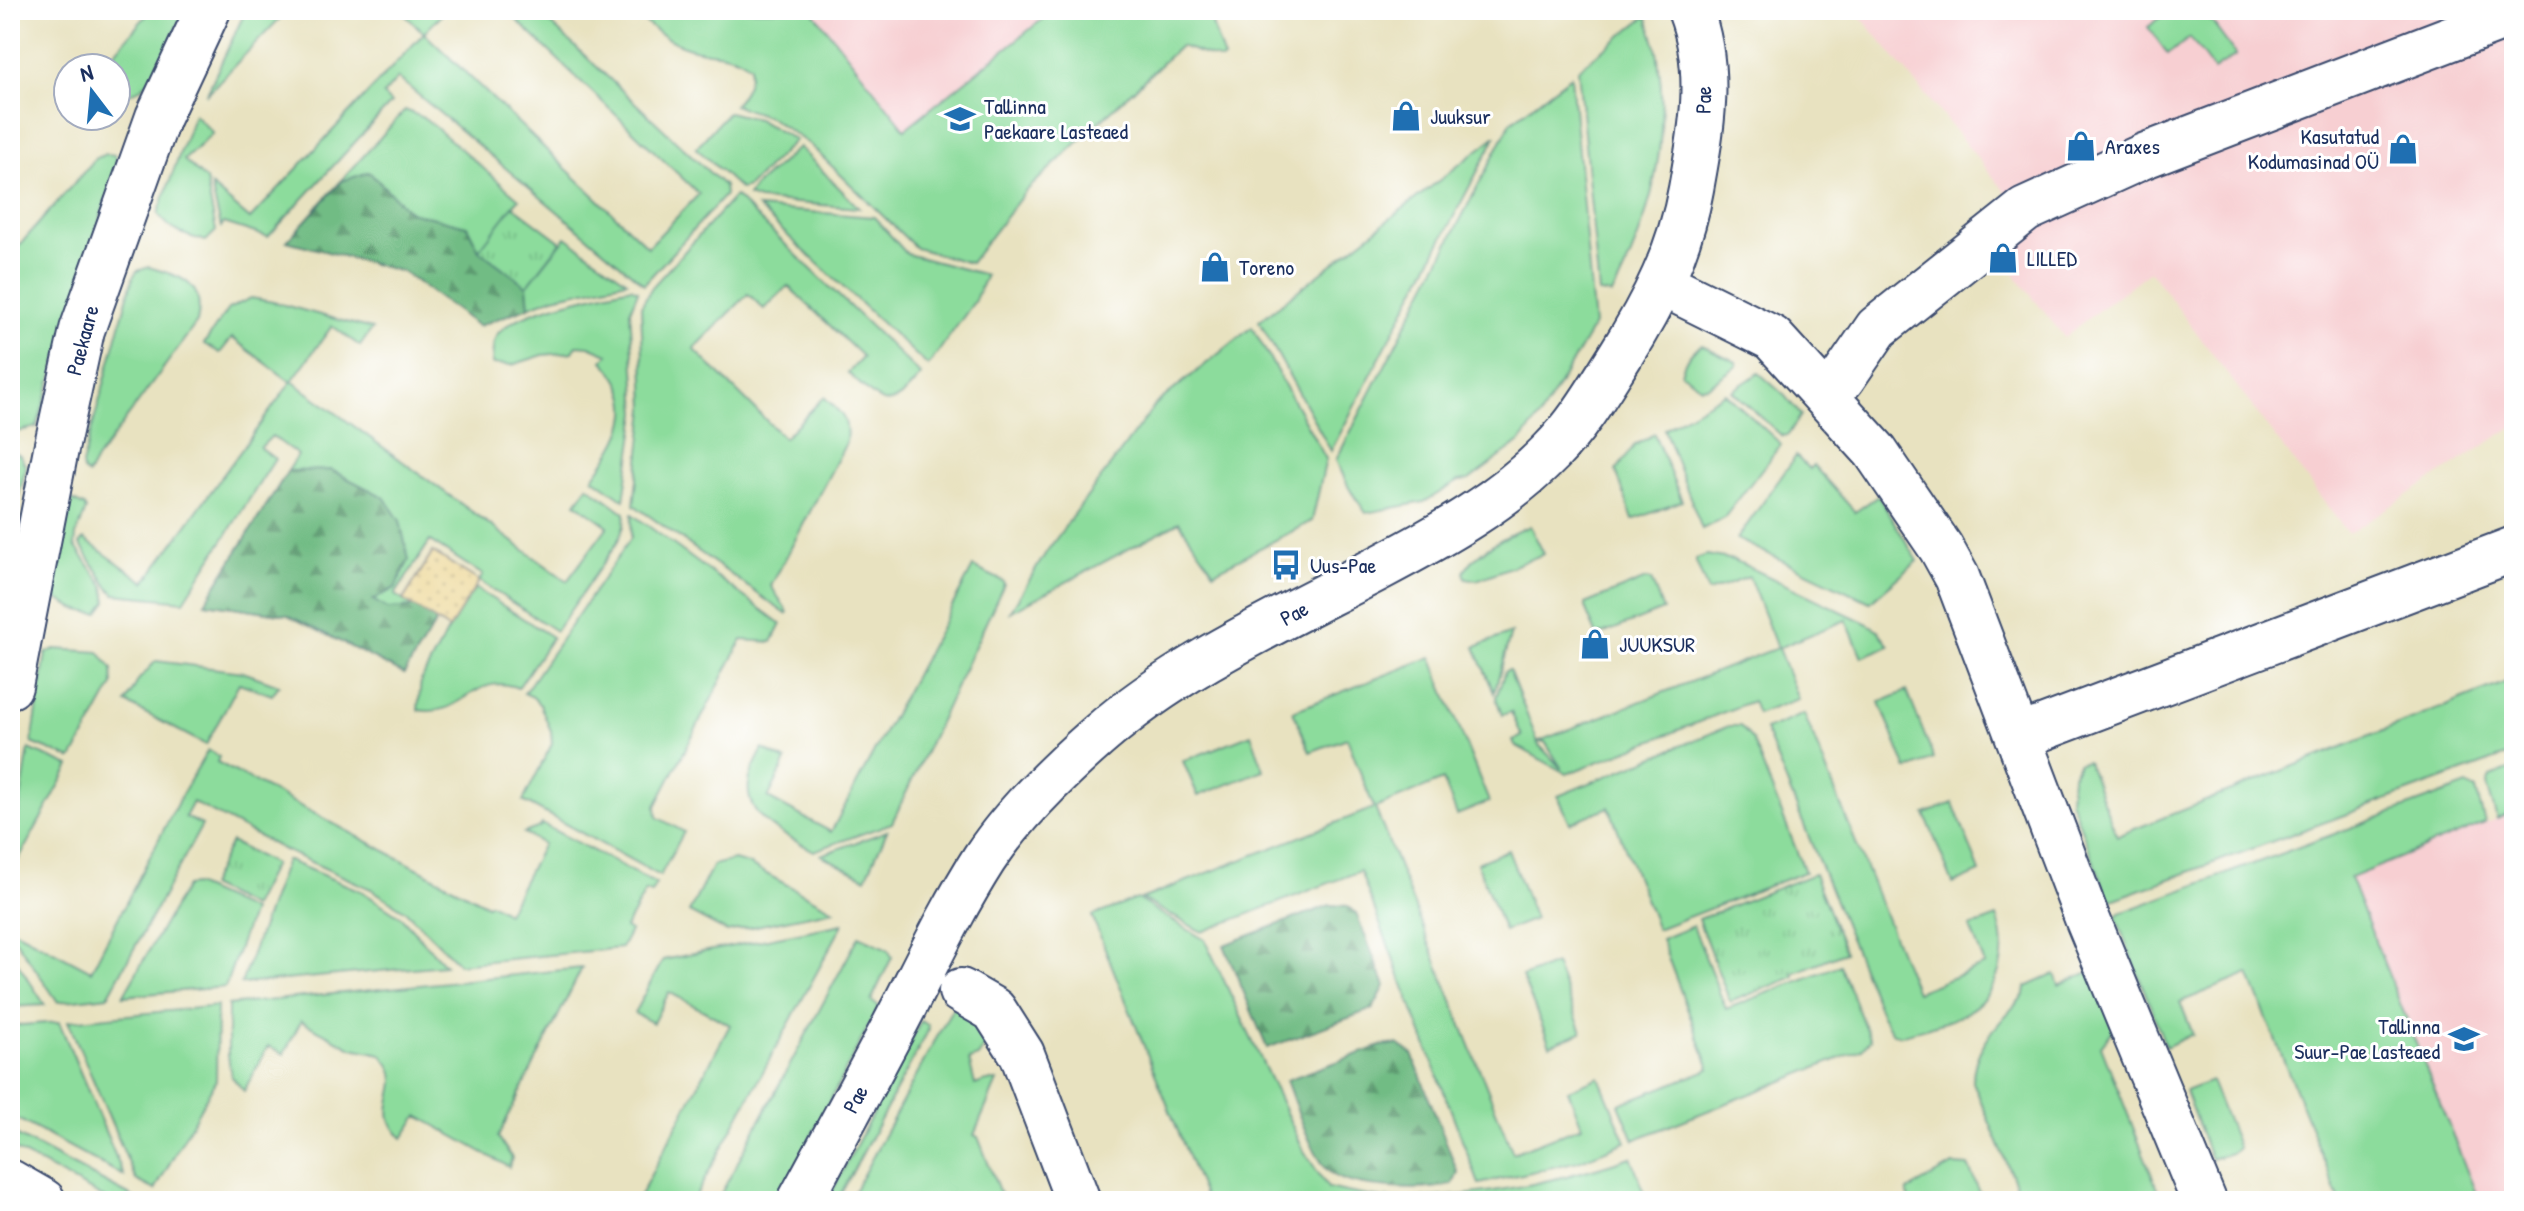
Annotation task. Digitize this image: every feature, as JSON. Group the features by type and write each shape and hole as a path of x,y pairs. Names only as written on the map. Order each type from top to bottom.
{"street":[{"name":"Paekaare","path":"10,686 82,330 158,117 208,10"},
{"name":"Pae","path":"800,1201 937,940 984,859 1019,815 1097,737 1157,690 1250,636 1430,541 1500,496 1553,450 1584,413 1650,309 1686,216 1704,117 1698,14"},
{"path":"1842,379 1877,328 2025,210 2144,156 2514,14"},
{"path":"1661,283 1772,338 1875,451 1941,548 1957,577 2087,918 2204,1201"},
{"path":"2019,737 2514,549"},
{"path":"961,991 994,1010 1022,1054 1078,1201"},
{"path":"10,1182 43,1201"}],"shaded area":[{"name":"Tallinna Paekaare Lasteaed","path":"713,10 1220,10 958,241"},
{"path":"1855,10 2514,10 2514,426 2348,534 2150,271 2064,337 1980,231 2014,202"},
{"name":"Tallinna Suur-Pae Lasteaed","path":"2514,812 2514,1201 2479,1201 2350,877"}],"green space":[{"path":"151,10 182,10 183,14 154,77 138,90 132,93 132,52 115,52"},
{"path":"246,10 288,10 206,95"},
{"path":"400,10 446,10 424,33"},
{"path":"506,10 536,10 724,186 725,195 644,284 398,78 383,95 391,103 268,237 224,223 221,227 211,186 250,219 424,33 648,247 699,194"},
{"name":"Tallinna Paekaare Lasteaed","path":"630,10 812,10 905,129 1054,10 1200,10 1220,17 1212,24 1224,59 1180,46 1025,192 970,263 916,248 809,144 769,117 734,105 746,87 750,66 736,57 681,45"},
{"path":"2171,10 2203,10 2236,55 2214,70 2190,38 2168,54 2148,27"},
{"path":"1647,16 1657,53 1661,89 1659,150 1647,210 1612,295 1599,293 1578,69"},
{"path":"1571,76 1594,325 1541,415 1520,442 1469,480 1459,481 1424,502 1366,513 1349,488 1336,460 1511,122"},
{"path":"405,110 426,119 519,199 513,206 527,286 566,237 627,281 554,297 478,326 403,272 287,241"},
{"path":"728,112 757,119 795,140 748,187 740,189 696,148"},
{"path":"194,114 213,133 184,160 206,180 216,231 206,241 179,232 158,214"},
{"path":"1496,136 1331,451 1259,321"},
{"path":"799,147 859,208 759,200 748,196"},
{"path":"115,155 117,163 37,427 17,432 10,428 13,385 10,384 10,256 96,158"},
{"path":"369,172 410,212 467,226 479,250 527,286 529,307 478,326 403,272 287,241 342,181"},
{"path":"735,196 921,375 900,397 892,401 877,398 848,373 863,357 788,286 764,309 748,294 694,349 784,438 824,397 840,412 845,422 846,443 771,586 788,612 786,614 634,505 645,409 641,306 652,287"},
{"path":"513,206 561,242 527,286 479,250"},
{"path":"758,208 874,217 907,254 986,275 974,302 928,366"},
{"path":"149,267 188,283 198,298 197,322 88,475 82,465 133,277 137,271"},
{"path":"631,287 638,291 630,311 637,412 624,500 593,478 613,448 625,420 623,392 603,361 608,354 577,345 573,352 543,355 512,365 492,364 495,339 502,329 516,320 556,305"},
{"path":"251,298 372,329 360,346 332,326 292,381 567,581 608,526 576,503 588,486 625,513 617,543 556,631 479,581 483,575 430,541 395,595 436,621 404,674 288,615 205,603 298,455 272,436 260,448 275,459 184,601 115,594 109,588 80,544 84,539 145,582 291,382 232,338 220,353 204,344 228,309"},
{"path":"1252,327 1326,459 1312,521 1214,572 1179,522 1010,612 1047,551 1156,404"},
{"path":"1702,345 1736,362 1737,366 1708,386 1701,387 1681,373 1688,356"},
{"path":"1759,373 1801,415 1788,435 1782,436 1732,391"},
{"path":"1725,393 1781,444 1724,518 1702,529 1664,429"},
{"path":"1654,434 1682,501 1633,520 1616,471 1634,446"},
{"path":"10,450 20,455 26,467 16,507 10,509"},
{"path":"1796,456 1809,469 1813,465 1855,512 1878,496 1918,561 1870,602 1737,539"},
{"path":"331,470 384,497 400,521 409,560 395,588 373,600 388,609 414,607 437,621 404,674 288,615 205,603 288,471"},
{"path":"71,500 86,510 75,546 104,586 107,601 98,613 74,608 53,596"},
{"path":"632,514 781,624 772,642 742,640 656,806 657,817 684,832 660,876 523,801 552,744 551,731 540,705 524,693 631,538"},
{"path":"1530,526 1544,554 1477,580 1466,578 1464,572 1485,550"},
{"path":"1707,555 1734,560 1868,624 1878,630 1889,646 1862,657 1846,620 1778,648 1798,699 1757,714 1752,701 1567,774 1515,745 1513,741 1522,736 1511,712 1502,715 1496,698 1505,671 1509,670 1539,745 1562,769 1545,742 1539,741 1777,648 1749,577 1708,592 1696,562 1696,559"},
{"path":"973,567 1004,584 892,823 814,851 770,826 749,796 751,774 763,749 786,761 768,798 831,832"},
{"path":"1646,579 1651,580 1663,610 1597,636 1585,604"},
{"path":"475,588 552,637 518,688 502,684 489,686 446,708 418,710 421,680"},
{"path":"1511,633 1494,693 1475,647"},
{"path":"55,649 99,652 112,669 113,685 72,759 32,743 46,653"},
{"path":"1431,657 1489,802 1457,815 1443,780 1375,808 1513,1153 1582,1126 1568,1090 1599,1077 1626,1142 1578,1161 1479,1184 1360,871 1202,932 1141,899 1374,808 1347,738 1310,752 1293,711"},
{"path":"156,661 243,672 279,685 272,695 239,683 206,745 126,703 139,679"},
{"path":"2514,679 2514,753 2112,900 2107,895 2070,800 2072,777 2078,763 2087,761 2117,836"},
{"path":"1907,691 1934,759 1907,770 1880,702"},
{"path":"1804,714 1916,992 1985,965 1970,927 1997,917 2002,944 1999,970 1987,994 1960,1016 1901,1035 1893,1033 1882,1016 1765,730"},
{"path":"1729,726 1740,726 1752,739 1805,872 1657,929 1609,807 1570,823 1558,796"},
{"path":"1251,734 1264,770 1198,796 1183,761"},
{"path":"29,749 70,766 16,864 11,858"},
{"path":"208,750 219,757 217,762 507,913 543,844 524,833 542,824 656,884 651,893 646,891 625,928 630,931 621,948 459,964 406,911 371,889 284,850 193,802 185,817 202,825 108,996 58,1002 10,928 91,971"},
{"path":"2514,768 2514,812 2497,819 2487,785 2490,777"},
{"path":"2467,785 2476,790 2485,823 2350,878 2479,1201 2340,1201 2249,974 2180,1002 2193,1034 2166,1047 2116,917"},
{"path":"1953,803 1980,872 1953,884 1925,814"},
{"path":"887,831 866,878 821,855"},
{"path":"231,842 274,864 252,907 209,886"},
{"path":"1508,850 1535,919 1504,931 1477,863"},
{"path":"286,860 361,891 401,917 445,965 241,984"},
{"path":"734,860 748,864 834,910 727,932 689,912 713,865"},
{"path":"1814,874 1845,952 1793,973 1794,977 1730,1002 1698,919"},
{"path":"195,885 252,911 225,987 123,996 186,886"},
{"path":"1137,899 1205,940 1304,1151 1328,1188 1395,1199 1463,1195 1536,1183 1631,1157 1648,1201 1206,1201 1092,916"},
{"path":"1330,905 1348,906 1356,913 1385,986 1373,1009 1267,1048 1224,945"},
{"path":"843,924 693,1201 637,1201 730,1025 669,992 653,1023 634,1013 663,960"},
{"path":"1693,926 1726,1009 1840,965 1870,1040 1861,1050 1634,1140 1619,1104 1710,1069 1661,939"},
{"path":"859,936 888,949 892,957 871,1001 879,1006 778,1201 717,1201"},
{"path":"10,951 45,1005 10,1007"},
{"path":"1555,964 1582,1032 1550,1045 1522,977"},
{"path":"582,968 498,1137 512,1158 509,1167 418,1116 403,1138 390,1120 394,1078 381,1054 352,1048 301,1021 284,1054 268,1046 244,1091 231,1076 228,1005"},
{"path":"2096,969 2116,1027 2101,1046 2162,1201 2022,1201 1973,1082 1978,1056 1990,1034 2025,994 2026,987 2055,974 2059,985"},
{"path":"954,1005 967,1010 990,1038 978,1057 969,1060 975,1085 997,1081 974,1135 978,1137 1003,1201 849,1201"},
{"path":"217,1006 216,1080 155,1190 136,1180 68,1021"},
{"path":"921,1021 929,1029 837,1201 827,1201"},
{"path":"59,1022 124,1176 10,1115 10,1026"},
{"path":"1398,1044 1412,1054 1458,1173 1453,1184 1391,1188 1342,1179 1332,1174 1318,1157 1299,1116 1286,1080 1381,1046"},
{"path":"2211,1081 2238,1148 2211,1159 2185,1091"},
{"path":"10,1132 140,1201 110,1201 10,1147"},
{"path":"1953,1165 1968,1166 1984,1201 1910,1201 1907,1191"}],"sand":[{"path":"433,552 479,581 449,629 403,600"}],"place":[{"name":"Juuksur","path":"1406,116"},
{"name":"Tallinna Paekaare Lasteaed","path":"960,119"},
{"name":"Araxes","path":"2081,146"},
{"name":"Kasutatud Kodumasinad OÜ","path":"2403,149"},
{"name":"LILLED","path":"2003,258"},
{"name":"Toreno","path":"1215,267"},
{"name":"Uus-Pae","path":"1286,565"},
{"name":"JUUKSUR","path":"1595,644"},
{"name":"Tallinna Suur-Pae Lasteaed","path":"2464,1039"}]}
